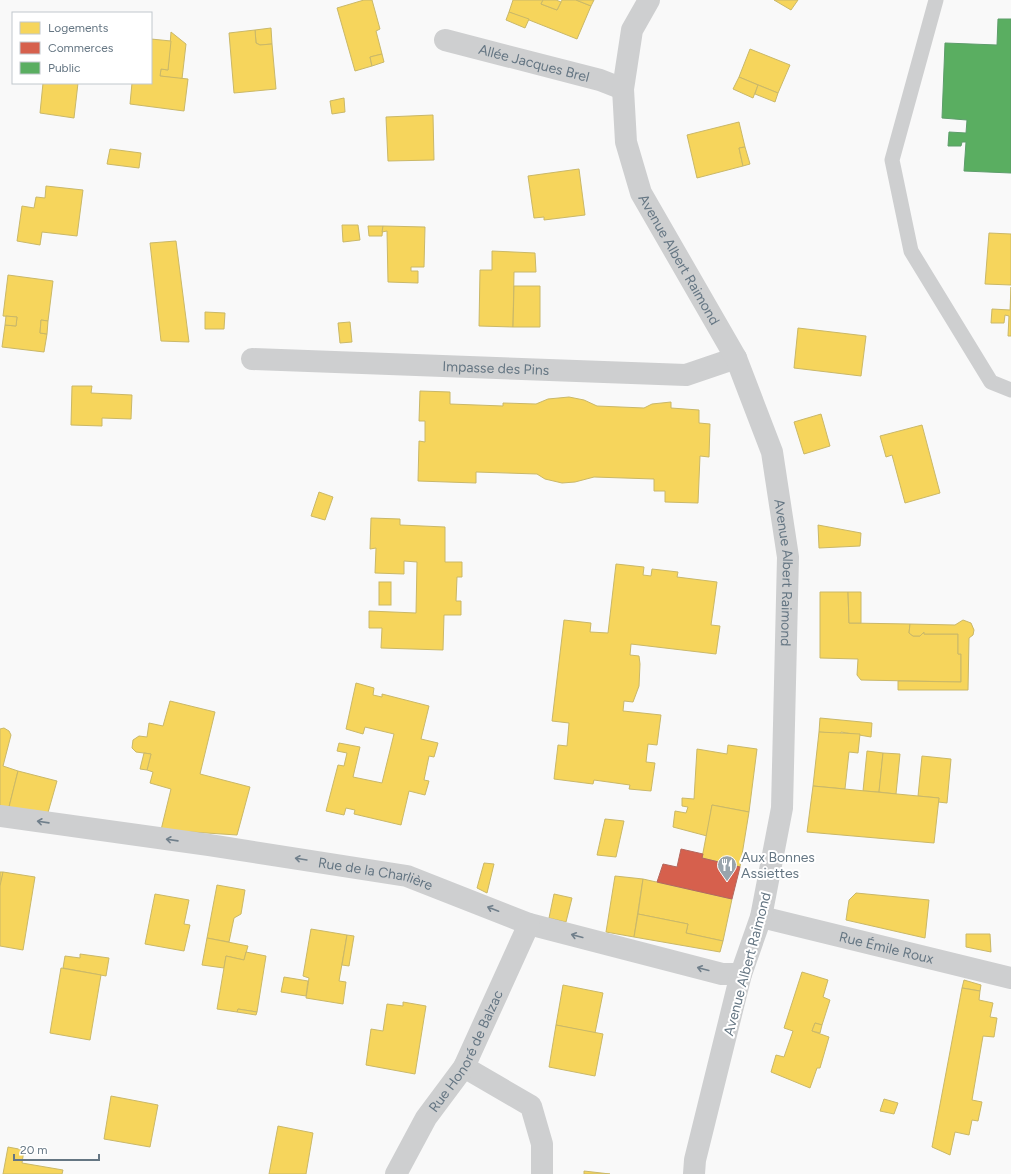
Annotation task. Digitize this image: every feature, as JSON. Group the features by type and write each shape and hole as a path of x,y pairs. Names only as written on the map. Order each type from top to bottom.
{"street":[{"name":"Avenue Albert Raimond","path":"649,0 632,30 623,89 626,142 641,193 736,358 772,452 788,557 782,808 761,917 741,974 695,1160 694,1174"},
{"name":"Allée Jacques Brel","path":"445,40 600,80 623,89"},
{"name":"Impasse des Pins","path":"252,359 686,374 736,358"},
{"name":"Rue de la Charlière","path":"0,816 209,845 407,876 529,924 722,974 741,974"},
{"name":"Rue Émile Roux","path":"761,917 1011,978"},
{"name":"Rue Honoré de Balzac","path":"396,1174 426,1118 464,1067 529,924"},
{"path":"464,1067 531,1106 542,1144 542,1174"}],"lane":[{"path":"936,0 892,160 911,251 991,382 1011,390"}],"building: Logements":[{"path":"364,0 372,0 380,29 376,31 382,54 370,57 372,66 355,71 337,8"},
{"path":"513,0 543,0 541,4 557,10 562,0 576,0 591,6 577,39 509,12"},
{"path":"543,0 556,0 561,2 557,10 541,4"},
{"path":"576,0 594,0 591,6"},
{"path":"774,0 798,0 791,10"},
{"path":"509,12 529,19 525,28 506,20"},
{"path":"271,28 272,44 260,45 256,43 255,30"},
{"path":"255,30 256,43 260,45 272,44 276,89 234,93 229,33"},
{"path":"171,32 186,44 182,79 160,76 161,69 168,70"},
{"path":"152,39 171,41 168,70 161,69 160,76 188,79 184,111 130,104 132,84 152,84"},
{"path":"750,49 790,65 778,93 739,77"},
{"path":"382,54 384,62 372,66 370,57"},
{"path":"739,77 758,85 753,98 733,89"},
{"path":"43,84 78,84 74,118 40,113"},
{"path":"758,85 778,93 775,102 755,94"},
{"path":"344,98 345,112 332,114 330,101"},
{"path":"433,115 434,160 388,161 386,117"},
{"path":"739,122 745,147 739,148 743,166 697,178 687,135"},
{"path":"745,147 750,164 743,166 739,148"},
{"path":"110,149 141,153 139,168 107,164"},
{"path":"579,169 585,215 544,220 544,217 534,218 528,176"},
{"path":"46,186 83,190 77,236 42,232 40,245 17,241 22,206 34,208 36,197 45,198"},
{"path":"342,225 358,225 360,240 343,242"},
{"path":"368,226 383,226 382,236 369,236"},
{"path":"383,226 425,227 424,267 411,267 411,271 418,271 418,283 388,282 387,231 382,232"},
{"path":"989,233 1011,234 1011,285 985,284"},
{"path":"176,241 189,342 161,341 150,243"},
{"path":"492,251 535,253 536,272 514,272 513,327 479,326 480,270 492,270"},
{"path":"8,275 53,281 48,321 41,320 40,333 47,334 44,352 2,347 5,325 16,326 17,317 3,316"},
{"path":"514,286 540,286 540,327 513,327"},
{"path":"1011,287 1011,336 1008,336 1009,316 1005,315 1004,323 991,323 992,309 1010,310"},
{"path":"205,312 225,313 224,329 205,329"},
{"path":"6,316 17,317 16,326 5,325"},
{"path":"41,320 48,321 47,334 40,333"},
{"path":"350,322 352,342 340,343 338,323"},
{"path":"798,328 866,336 861,376 794,368"},
{"path":"72,386 92,386 91,393 132,395 131,419 102,418 102,426 71,425"},
{"path":"420,391 450,392 450,404 503,406 503,403 536,404 548,399 569,397 584,400 597,406 644,408 652,404 671,402 671,408 699,410 699,423 710,424 709,457 700,456 698,503 665,502 665,491 654,491 654,479 594,477 575,482 562,483 545,479 537,474 476,472 476,483 418,481 419,441 425,442 425,421 419,421"},
{"path":"821,414 830,446 804,454 794,422"},
{"path":"922,425 940,493 905,503 892,455 886,457 880,436"},
{"path":"319,492 333,497 325,520 311,516"},
{"path":"371,518 400,519 400,525 445,527 445,562 462,562 462,577 457,577 456,601 461,601 461,615 444,615 443,650 381,648 382,628 369,628 369,611 416,613 417,562 404,561 404,574 375,573 376,548 370,549"},
{"path":"818,525 861,533 860,546 819,548"},
{"path":"616,564 644,567 643,575 651,576 652,569 678,572 677,577 717,582 711,625 720,626 716,654 631,644 630,655 639,656 639,686 633,702 624,701 623,711 661,715 657,745 648,744 646,762 655,763 651,791 629,789 630,785 594,780 593,784 554,779 558,745 567,746 569,723 552,721 564,620 591,623 590,632 608,633"},
{"path":"379,582 391,582 391,605 379,605"},
{"path":"820,592 848,592 849,623 910,624 909,633 913,636 920,636 924,632 924,634 958,634 958,654 961,654 961,682 861,680 857,675 858,659 820,658"},
{"path":"848,592 861,592 861,623 849,623"},
{"path":"963,620 971,623 974,630 973,635 969,638 968,690 898,690 898,681 961,682 961,654 958,654 958,634 924,634 924,632 920,636 913,636 909,633 910,624 955,625"},
{"path":"356,683 374,688 373,695 382,697 382,694 429,706 421,739 438,743 434,757 429,756 424,780 429,781 425,795 409,791 401,825 354,814 355,810 346,808 344,815 326,811 338,765 344,766 347,753 337,751 339,743 360,747 353,777 382,783 394,734 365,727 363,734 346,729"},
{"path":"170,701 215,712 200,774 250,787 237,835 161,830 171,789 150,783 153,772 147,770 151,754 136,752 132,748 133,740 139,736 147,737 149,723 163,726"},
{"path":"820,718 872,723 871,737 841,732 840,734 819,732"},
{"path":"4,728 9,731 11,735 3,766 18,771 8,811 0,810 0,729"},
{"path":"819,732 860,734 858,753 849,752 845,789 813,786"},
{"path":"728,745 757,749 749,812 712,805 707,836 673,827 675,811 686,813 688,807 682,806 682,798 694,799 697,749 727,754"},
{"path":"867,751 883,753 879,792 863,791"},
{"path":"144,753 151,754 147,770 140,769"},
{"path":"883,753 900,754 896,794 879,792"},
{"path":"922,756 951,759 947,803 938,802 939,798 918,796"},
{"path":"18,771 57,781 47,816 8,811"},
{"path":"813,786 939,798 934,843 807,832"},
{"path":"712,805 749,812 740,867 702,858"},
{"path":"605,819 624,821 616,857 597,855"},
{"path":"484,863 494,864 487,893 477,888"},
{"path":"0,872 3,872 1,887 0,886"},
{"path":"3,872 35,877 23,950 0,946 0,886"},
{"path":"615,876 643,879 634,937 606,932"},
{"path":"643,879 732,899 723,941 686,933 688,924 638,914"},
{"path":"217,885 245,890 241,914 234,918 229,942 207,938"},
{"path":"856,893 929,900 925,938 846,920 849,900"},
{"path":"155,894 189,900 184,924 190,925 184,951 145,944"},
{"path":"554,894 572,898 566,922 549,918"},
{"path":"638,914 688,924 686,933 723,941 720,952 634,937"},
{"path":"311,929 347,935 339,981 346,982 343,1004 306,998 309,978 303,976"},
{"path":"966,934 990,934 991,952 966,947"},
{"path":"347,935 354,936 349,966 342,965"},
{"path":"207,938 248,946 244,960 226,956 224,968 202,965"},
{"path":"246,952 266,956 257,1012 238,1009 237,1012 217,1009 226,956 244,960"},
{"path":"80,954 109,958 106,976 63,968 65,956 80,958"},
{"path":"61,968 101,975 90,1040 50,1033"},
{"path":"802,972 828,980 823,997 830,1000 822,1025 815,1023 812,1031 829,1037 820,1068 817,1068 810,1088 771,1072 776,1055 784,1057 793,1031 784,1028"},
{"path":"284,977 308,981 306,996 281,992"},
{"path":"964,980 981,985 980,991 962,988"},
{"path":"563,985 603,993 595,1033 556,1025"},
{"path":"962,988 980,991 979,1000 993,1003 990,1017 997,1018 994,1037 983,1036 972,1100 982,1102 978,1121 972,1120 969,1135 955,1132 950,1155 932,1147"},
{"path":"403,1002 426,1006 415,1074 366,1065 371,1029 383,1031 387,1004 403,1006"},
{"path":"238,1009 257,1012 256,1015 237,1012"},
{"path":"815,1023 822,1025 820,1033 812,1031"},
{"path":"556,1025 603,1034 595,1076 549,1067"},
{"path":"111,1096 158,1105 150,1147 104,1139"},
{"path":"884,1099 898,1103 894,1114 880,1111"},
{"path":"278,1126 313,1133 306,1174 269,1174"},
{"path":"8,1147 24,1150 22,1163 63,1170 62,1174 3,1174"},
{"path":"584,1171 610,1174 584,1174"}],"building: Commerces":[{"path":"681,849 703,854 702,858 740,867 732,899 657,882 663,864 677,867"}],"building: Public":[{"path":"998,19 1011,19 1011,173 964,171 966,142 962,142 961,146 948,146 949,132 966,133 967,120 942,118 945,43 997,45"}],"place":[{"name":"Aux Bonnes Assiettes","path":"727,882"}]}
